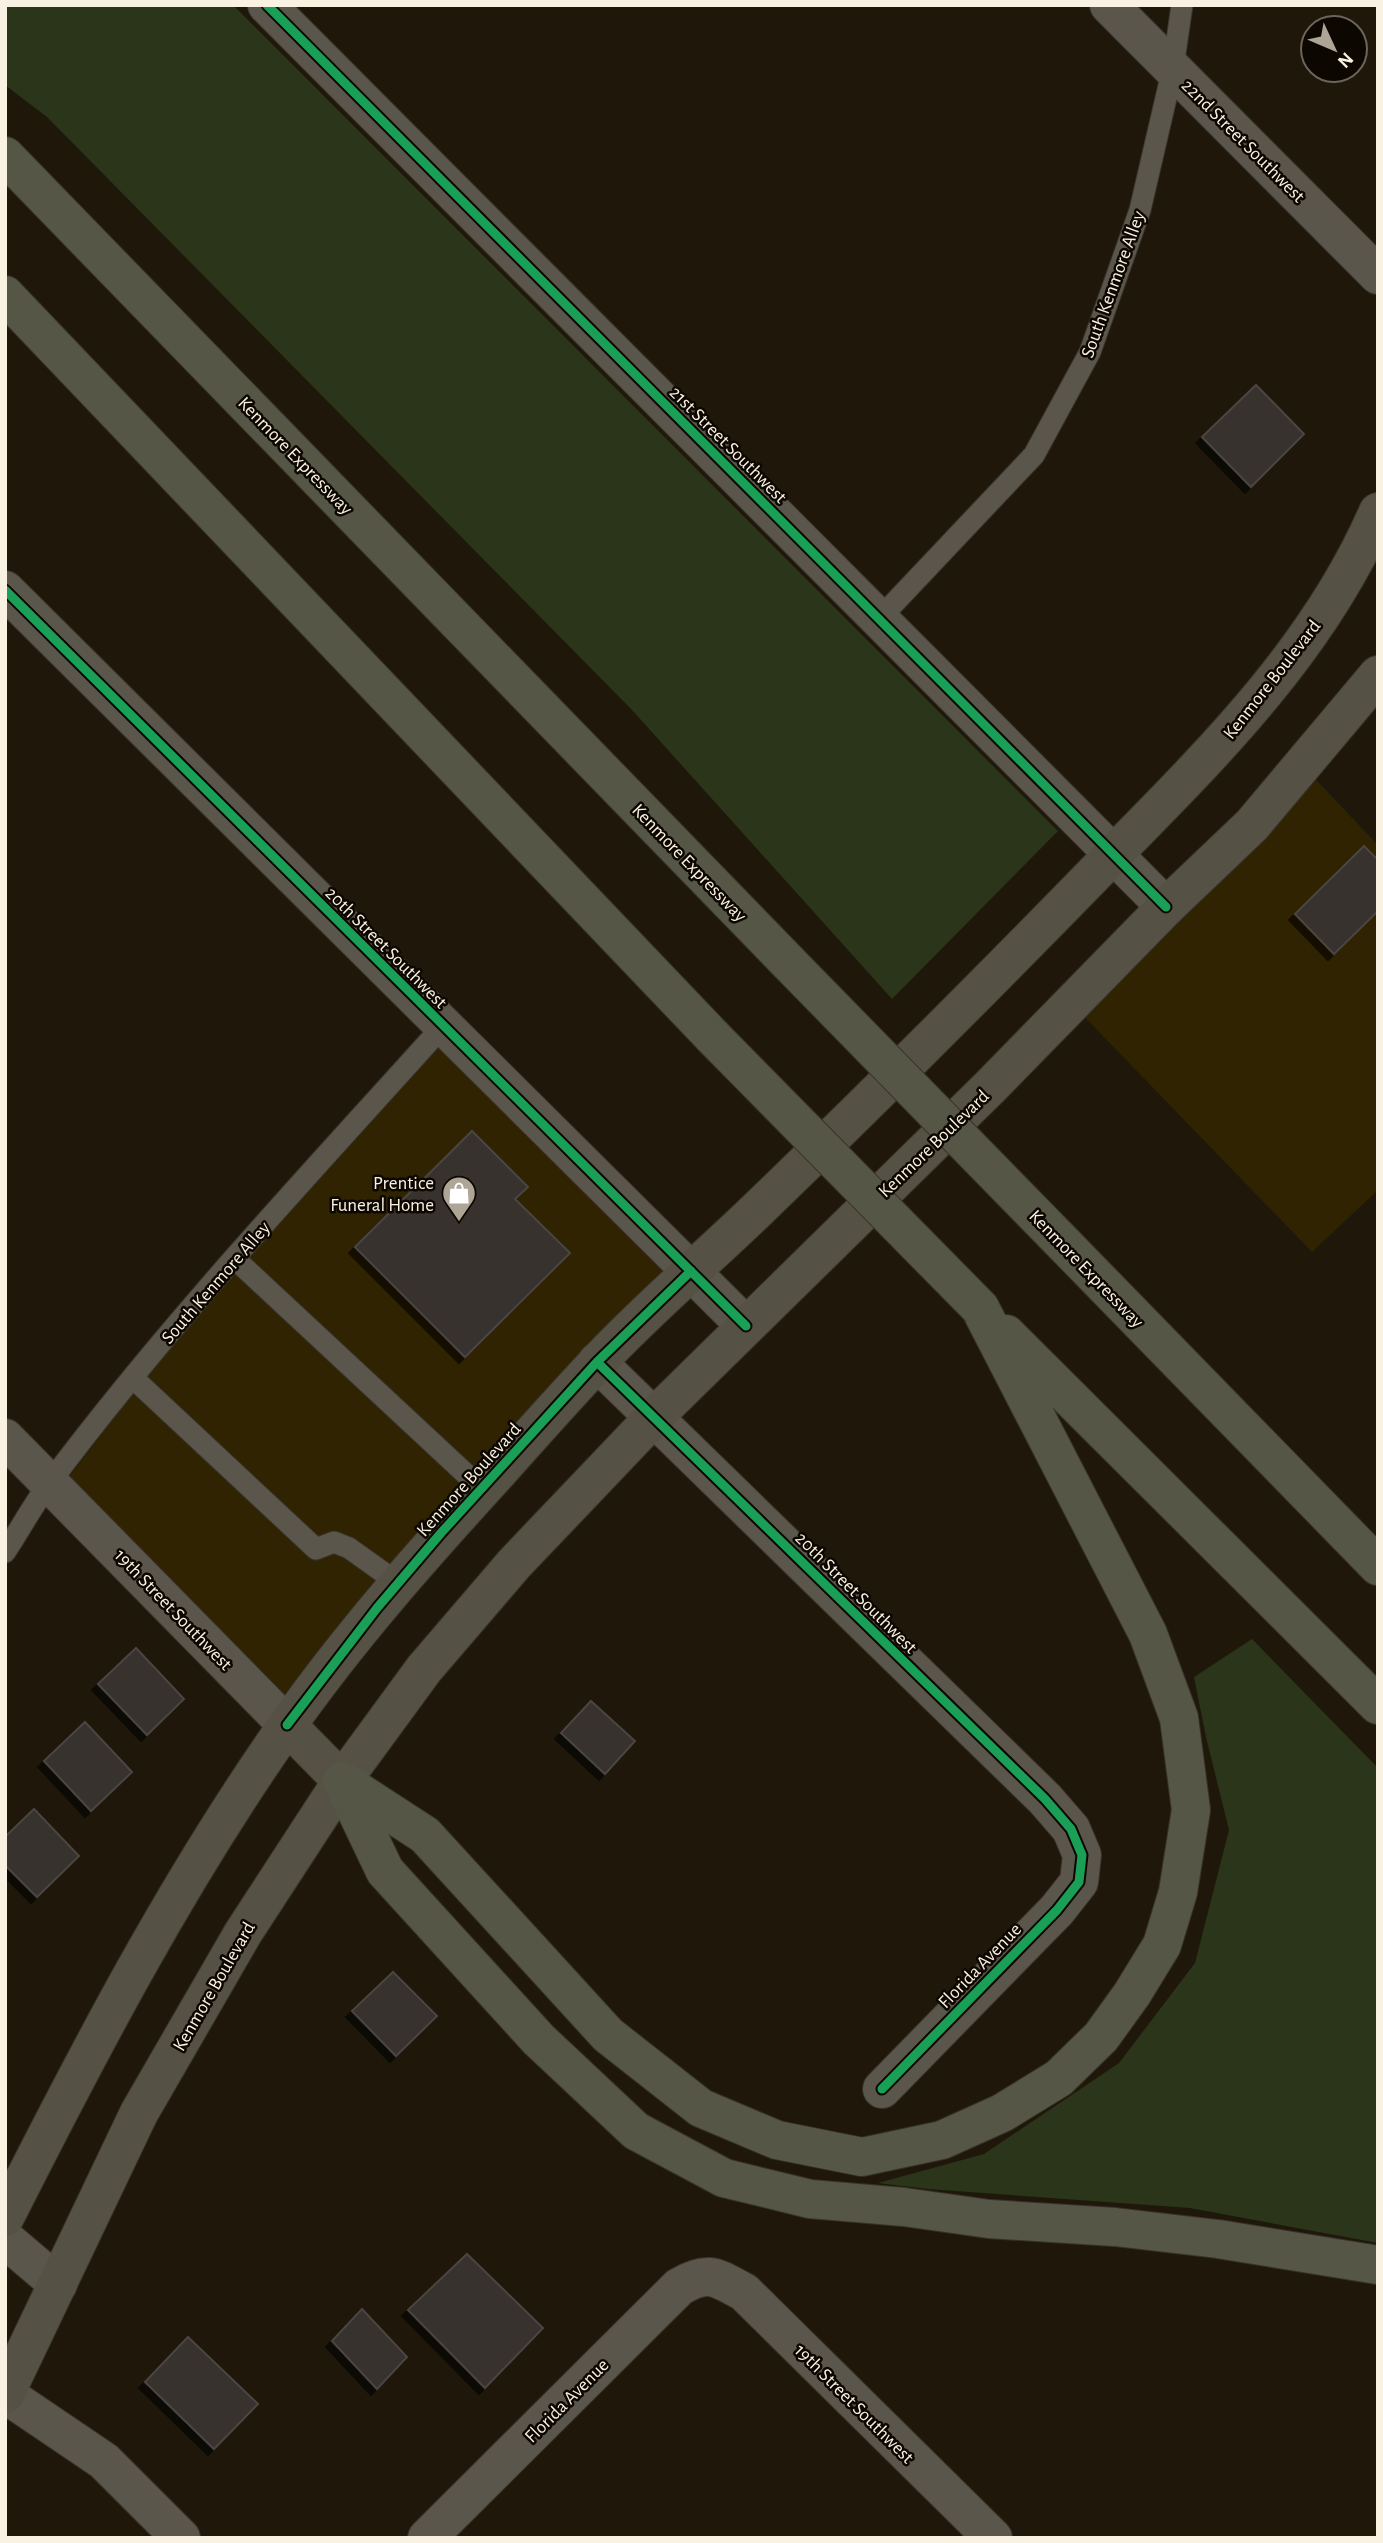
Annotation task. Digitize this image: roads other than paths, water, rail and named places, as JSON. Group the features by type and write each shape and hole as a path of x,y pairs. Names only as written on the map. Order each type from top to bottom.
{"highway":[{"name":"Kenmore Expressway","path":"5,156 1378,1566"},
{"path":"5,295 713,1037 980,1308 1378,1704"},
{"path":"342,1781 425,1835 608,2035 701,2108 778,2140 862,2157 942,2140 1002,2113 1059,2078 1101,2037 1162,1945 1178,1892 1191,1810 1179,1718 1148,1634 980,1308"},
{"path":"342,1781 385,1871 539,2040 636,2131 724,2178 810,2199 904,2207 989,2219 1115,2227 1218,2239 1378,2265"}],"main road":[{"name":"Kenmore Boulevard","path":"5,2217 111,2010 187,1877 287,1725 398,1583 597,1362 946,1025 1206,761 1300,648 1374,532"},
{"name":"Kenmore Boulevard","path":"5,2394 139,2113 243,1933 342,1781 433,1658 514,1564 655,1416 990,1087 1166,907 1252,825 1378,675"},
{"name":"19th Street Southwest","path":"287,1725 342,1781"}],"street":[{"name":"21st Street Southwest","path":"267,5 1166,907"},
{"name":"22nd Street Southwest","path":"1110,5 1378,275"},
{"name":"20th Street Southwest","path":"5,590 747,1326"},
{"name":"20th Street Southwest","path":"597,1362 1045,1799 1071,1829 1082,1855"},
{"name":"19th Street Southwest","path":"5,1438 287,1725"},
{"name":"Florida Avenue","path":"882,2089 1057,1910 1079,1882 1082,1855"},
{"path":"5,2239 58,2284"},
{"name":"19th Street Southwest","path":"712,2276 744,2292 993,2538"},
{"name":"Florida Avenue","path":"427,2538 679,2287 692,2279 712,2276"},
{"path":"5,2394 104,2461 181,2538"}],"lane":[{"name":"South Kenmore Alley","path":"879,619 1034,454 1090,352 1140,210 1173,68 1182,5"},
{"name":"South Kenmore Alley","path":"5,1552 49,1483 133,1378 235,1259 443,1027"},
{"path":"235,1259 482,1489"},
{"path":"133,1378 316,1549 334,1542 349,1548 398,1583"}],"place":[{"name":"Prentice Funeral Home","path":"459,1223"}]}
